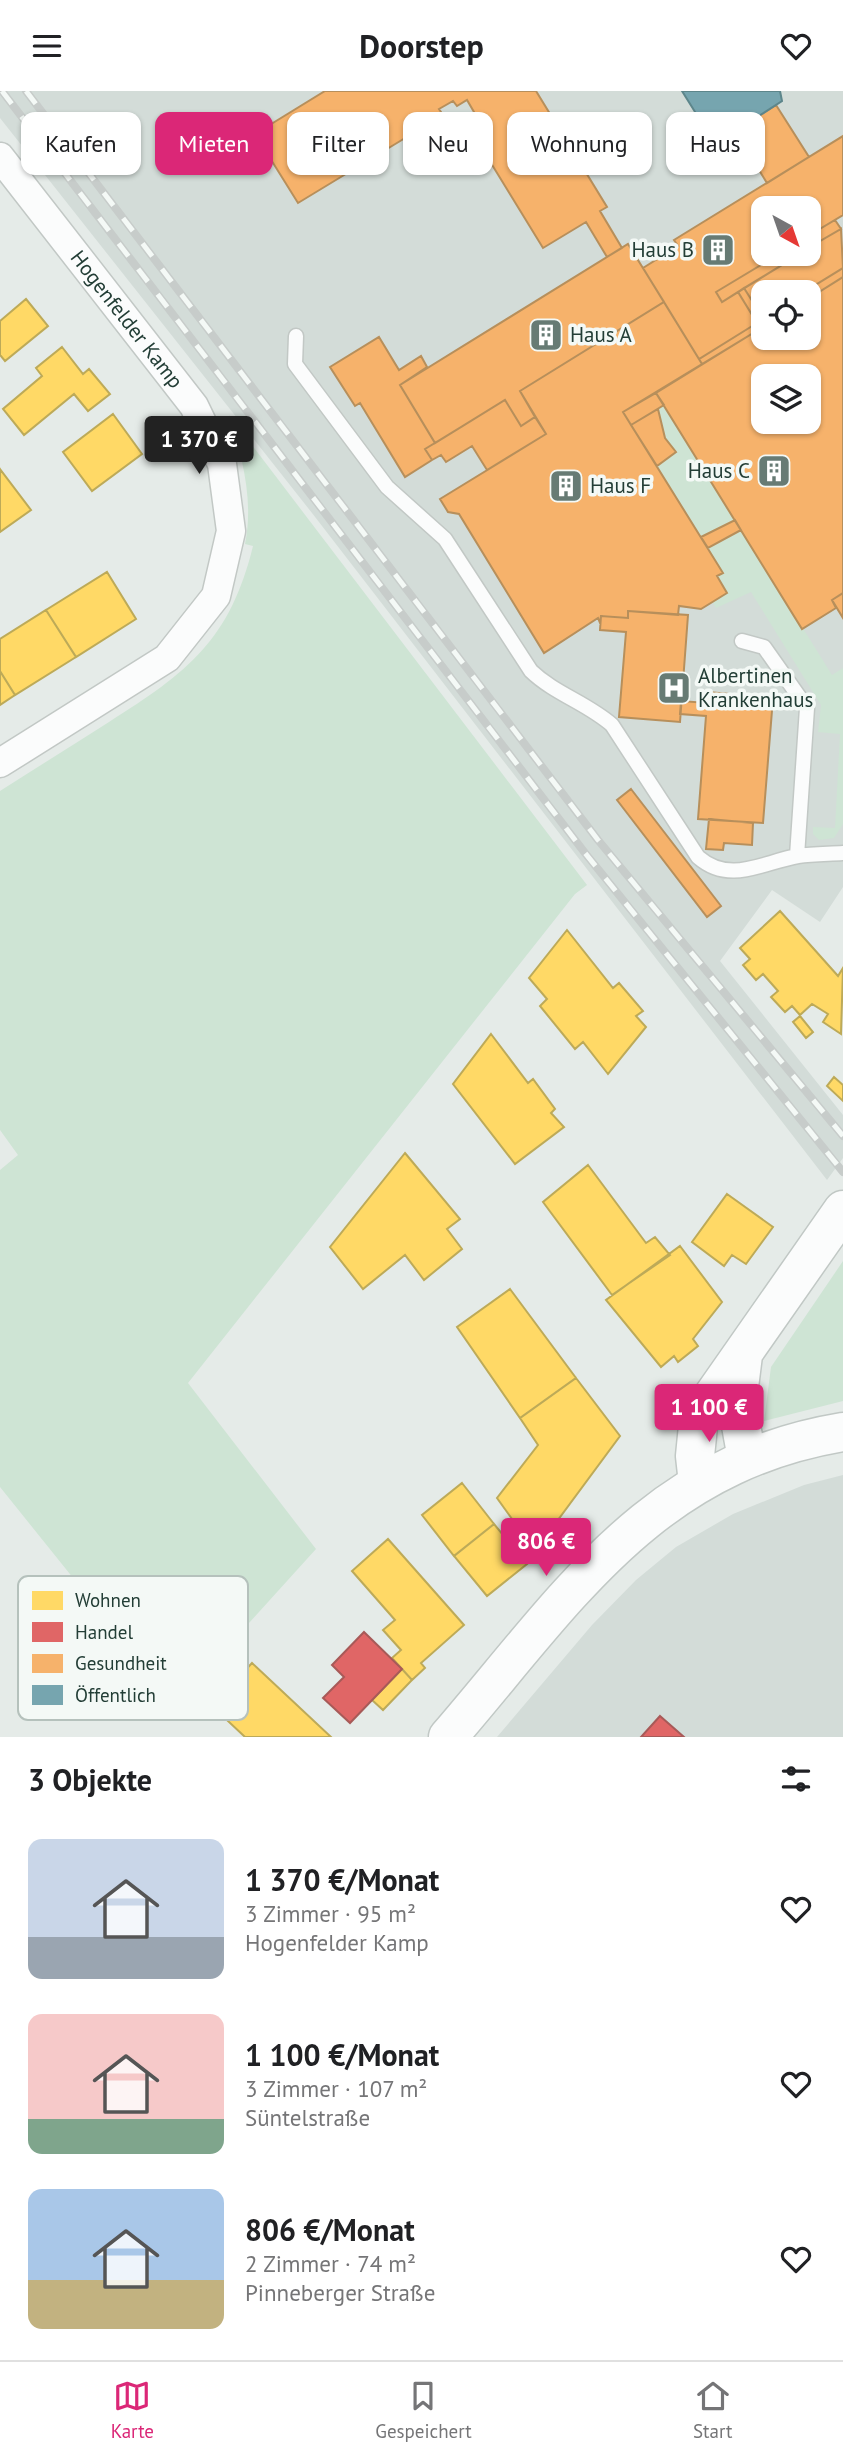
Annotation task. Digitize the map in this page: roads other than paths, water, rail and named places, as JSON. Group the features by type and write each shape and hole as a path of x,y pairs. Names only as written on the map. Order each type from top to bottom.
{"main road":[{"path":"698,1483 695,1456 699,1416 843,1210"},
{"path":"743,1355 737,1403 747,1459"},
{"path":"458,1733 603,1556 653,1512 698,1483 747,1459 781,1446 843,1432"}],"street":[{"name":"Hogenfelder Kamp","path":"0,157 194,406 222,464 231,531 216,596 167,658 0,763"}],"lane":[{"path":"296,336 295,364 387,487 445,539 531,671 550,689 601,716 612,725 698,857 708,866 737,872 797,856 843,853"},
{"path":"742,641 765,647 807,708 797,856"}],"railway":[{"path":"2,91 585,853 843,1172"},
{"path":"26,91 598,840 843,1136"}],"place":[{"name":"Haus B","path":"718,250"},
{"name":"Haus A","path":"546,335"},
{"name":"Haus C","path":"774,471"},
{"name":"Haus F","path":"566,486"},
{"name":"Albertinen Krankenhaus","path":"674,688"}]}
